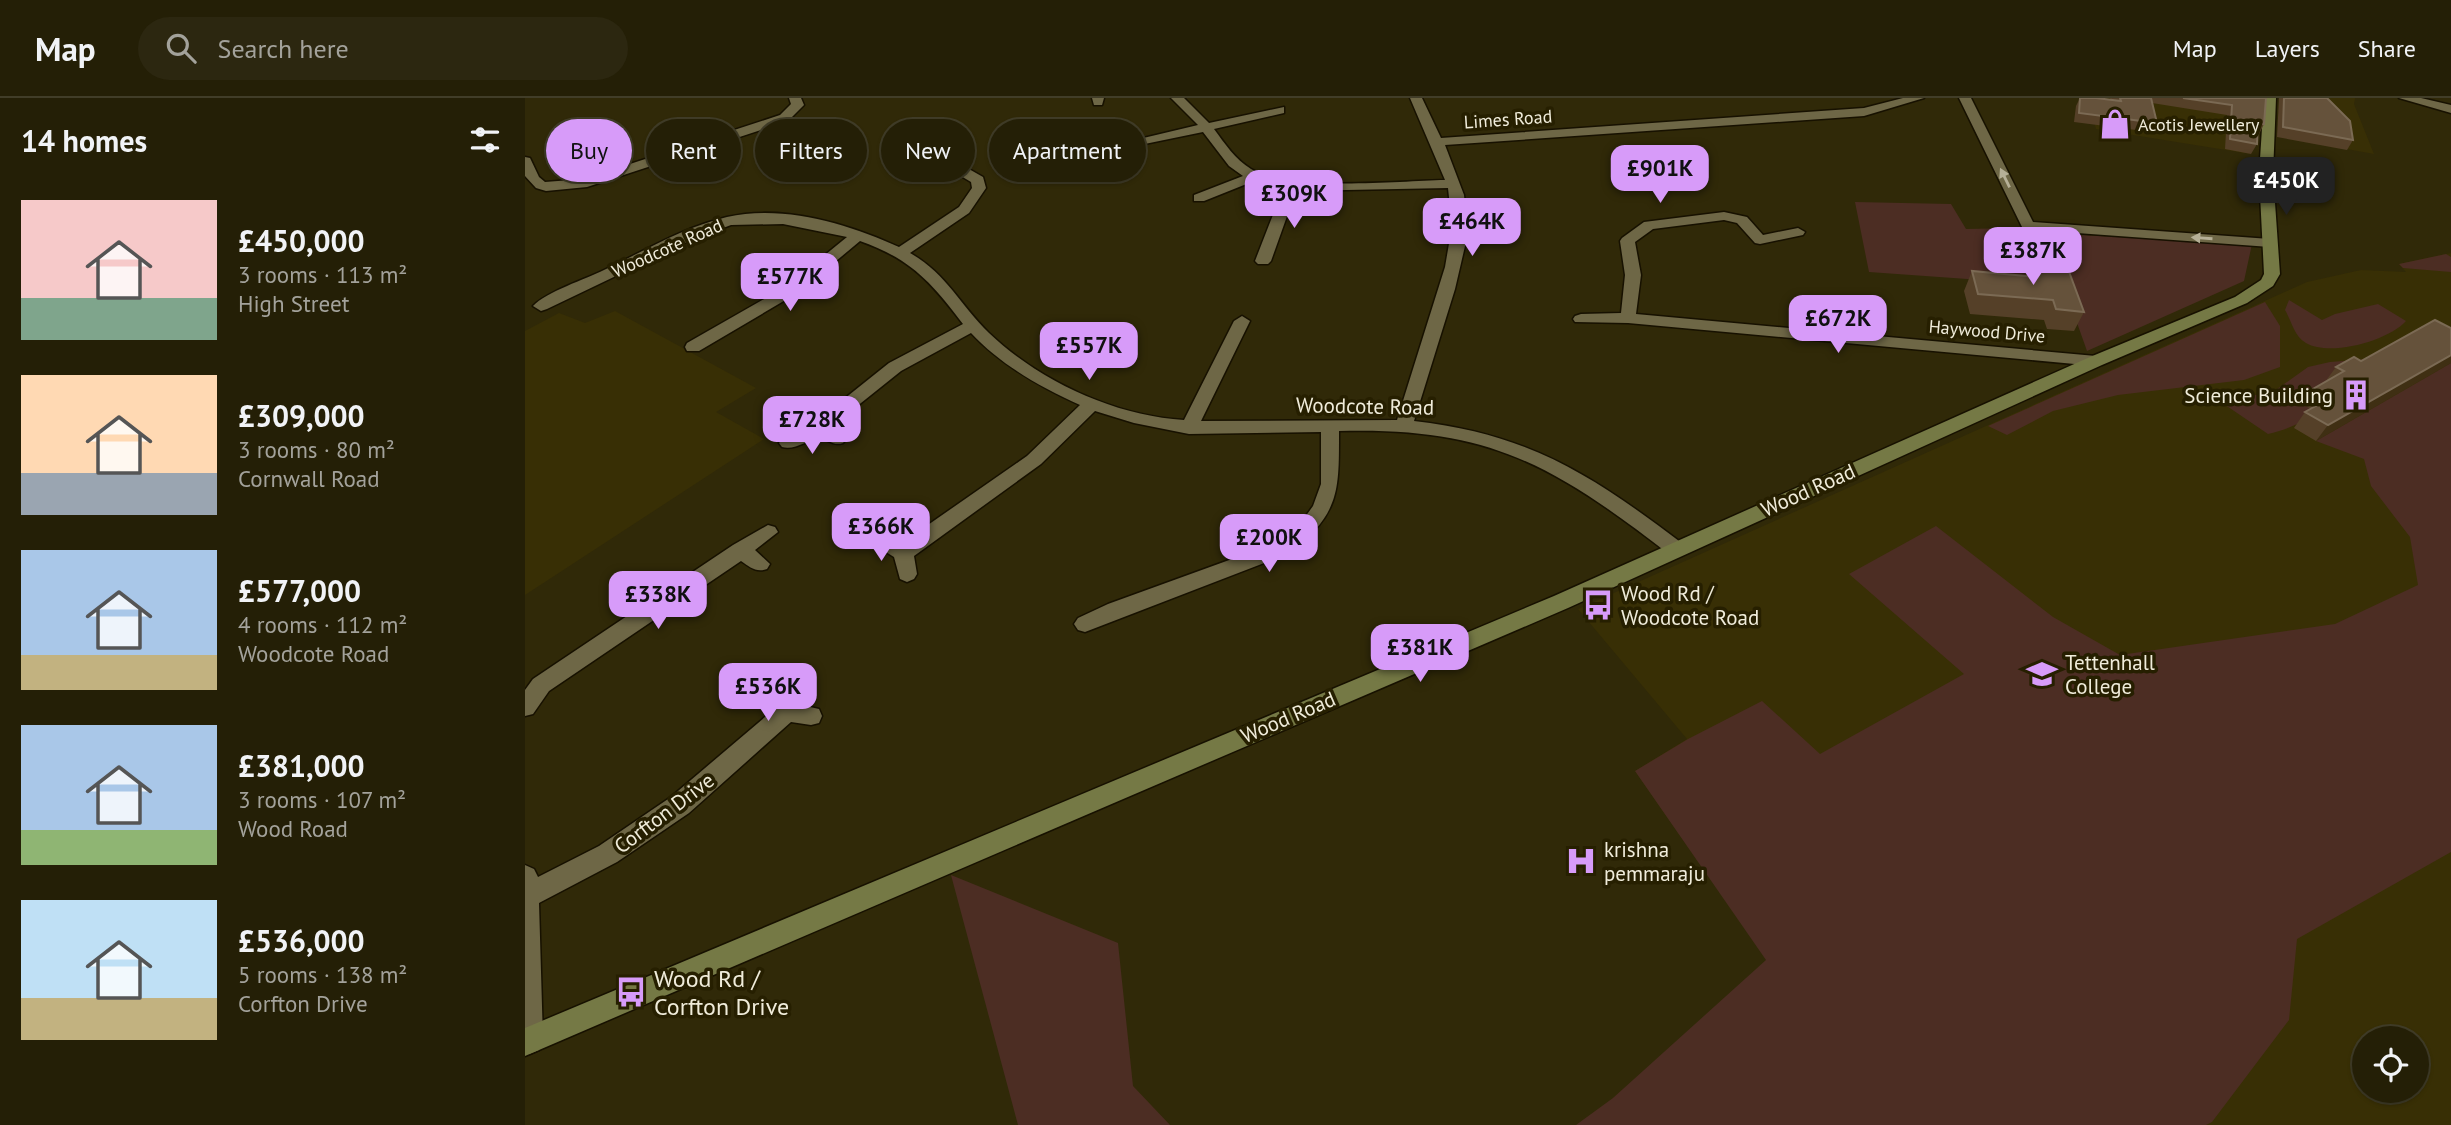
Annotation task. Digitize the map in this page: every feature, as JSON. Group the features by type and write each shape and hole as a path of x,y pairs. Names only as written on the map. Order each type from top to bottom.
{"street":[{"path":"525,161 536,183 542,186 567,187 587,183 784,118 798,105 795,98"},
{"path":"1177,98 1196,114 1224,155 1252,177 1291,187 1454,184"},
{"path":"1404,426 1420,368 1442,309 1459,229 1459,208 1454,184 1415,98"},
{"name":"Limes Road","path":"1435,142 1864,112 1918,98"},
{"path":"1965,98 2028,226 2270,243 2266,172 2270,98"},
{"path":"2405,98 2451,109"},
{"path":"1146,141 1280,110"},
{"path":"1182,195 1201,204 1252,177"},
{"path":"899,254 964,210 979,188 978,180 975,178"},
{"path":"1263,261 1291,187"},
{"path":"1628,318 1633,275 1627,241 1649,225 1693,213 1742,219 1760,240 1798,232"},
{"name":"Woodcote Road","path":"541,306 716,224 735,219 758,218 810,223 857,236 899,254 932,275 973,325 1017,365 1091,404 1152,423 1189,428 1404,426 1451,431 1496,443 1535,458 1589,485 1676,549"},
{"path":"692,347 720,339 793,289 857,236"},
{"name":"Wood Road","path":"527,1041 1561,602 2096,361 2241,300 2268,283 2271,274 2270,243"},
{"path":"564,295 580,303"},
{"name":"Haywood Drive","path":"1581,319 1628,318 2096,361"},
{"path":"1189,428 1242,321"},
{"path":"788,443 829,435 850,403 895,367 973,325"},
{"path":"903,553 1034,460 1091,404"},
{"path":"1086,624 1111,601 1283,548 1307,529 1322,508 1330,484 1330,426"},
{"path":"525,707 541,685 768,532"},
{"path":"875,536 903,553 907,574"},
{"path":"740,550 760,564"},
{"name":"Corfton Drive","path":"527,1041 526,886 608,854 680,805 798,706"}],"shaded area":[{"path":"2088,98 2262,98 2259,133 2251,154 2096,129"},
{"path":"2280,98 2355,98 2354,104 2374,154 2280,137"},
{"path":"1855,202 1951,204 1966,229 2015,228 2022,232 2252,244 2244,281 2087,351 2064,286 1869,272"},
{"name":"Tettenhall College","path":"2451,253 2451,1125 1882,1125 1635,771 1687,739 1578,609 2307,282 2361,270 2406,272 2399,264"},
{"path":"2446,254 2451,257 2451,272 2403,268 2399,264"},
{"path":"2289,300 2322,320 2335,314 2378,304 2406,321 2386,335 2358,345 2316,347 2306,343 2296,333 2285,310"},
{"path":"2265,302 2280,326 2280,367 2244,380 2118,395 2053,411 2007,435 1988,426"},
{"path":"615,311 756,388 716,412 764,439 525,595 525,331 559,313 585,323"},
{"path":"2382,358 2330,404 2302,422 2268,434 2215,398 2270,394 2308,367 2330,362"},
{"path":"2451,363 2451,852 2297,939 2289,1020 2212,1122 2206,1125 1576,1125 1613,1098 1766,960 1635,771 1688,739 1762,701 1820,754 1964,674 1849,574 1936,526 2053,617 2120,655 2335,624 2418,585 2410,537 2371,486 2364,459 2316,441"},
{"path":"951,875 1118,943 1133,1086 1170,1125 1018,1125"}],"building":[{"path":"2080,98 2121,101 2120,98 2151,98 2157,123 2079,113"},
{"path":"2183,98 2266,98 2264,124 2258,123 2257,144 2230,139 2232,105"},
{"path":"2284,98 2327,98 2350,121 2353,140 2283,127"},
{"path":"2033,266 2068,269 2084,312 2056,309 2053,300 1978,294 1972,271 2037,277"},
{"name":"Science Building","path":"2435,320 2451,328 2451,355 2328,425 2305,412 2330,398 2313,389 2344,371 2336,367 2354,357 2361,361"}],"place":[{"name":"Acotis Jewellery","path":"2115,124"},
{"name":"Science Building","path":"2356,395"},
{"name":"Wood Rd / Woodcote Road","path":"1598,605"},
{"name":"Tettenhall College","path":"2042,674"},
{"name":"krishna pemmaraju","path":"1581,861"},
{"name":"Wood Rd / Corfton Drive","path":"631,992"}]}
